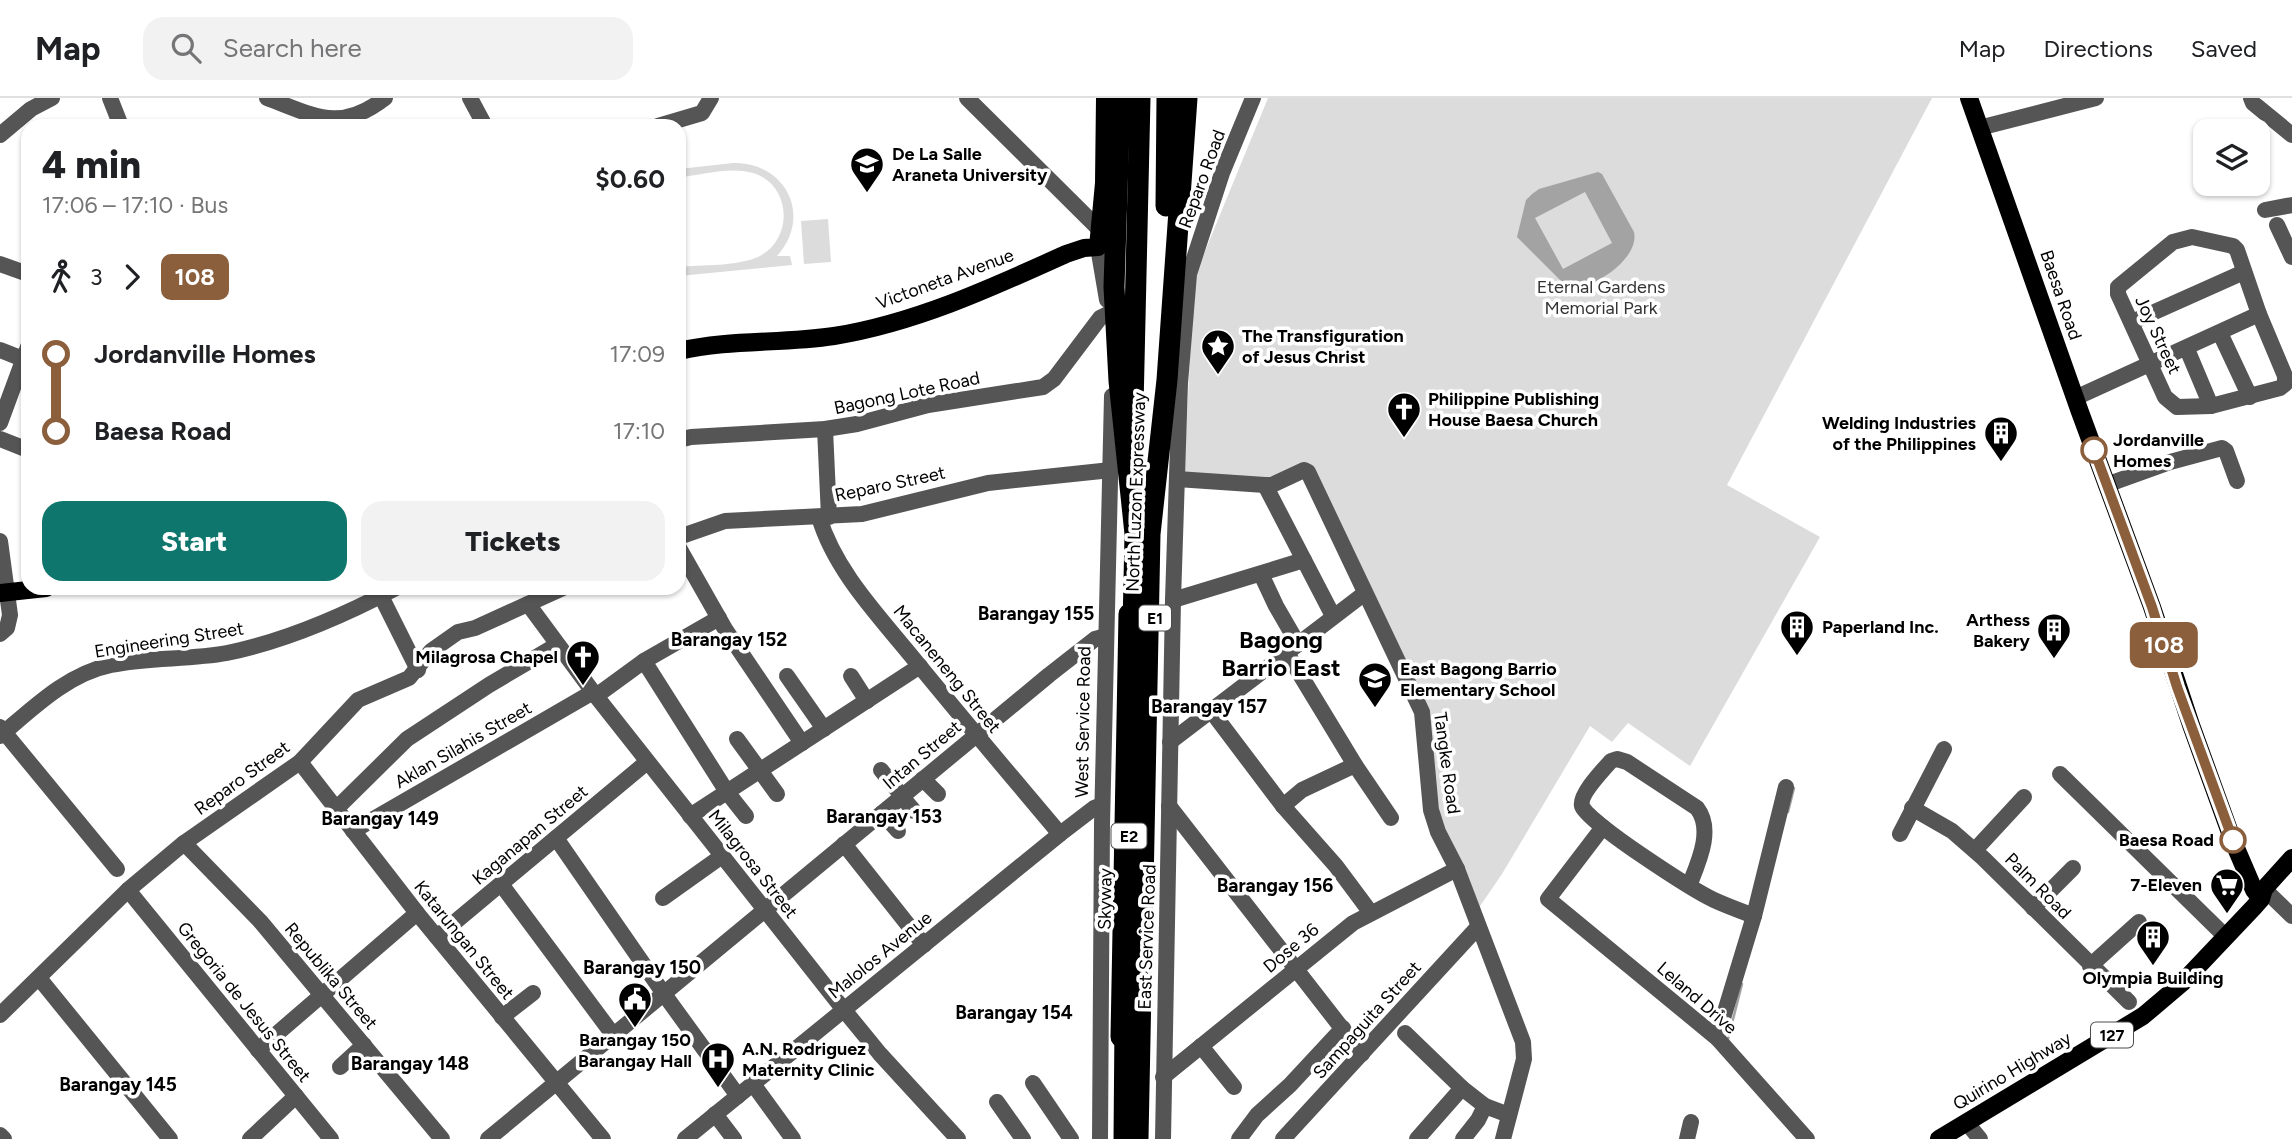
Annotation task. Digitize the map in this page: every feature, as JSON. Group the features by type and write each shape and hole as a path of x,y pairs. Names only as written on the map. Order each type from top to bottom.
{"highway":[{"path":"1120,98 1114,288 1119,381 1142,534"},
{"name":"North Luzon Expressway","path":"1105,1138 1140,98"},
{"name":"North Luzon Expressway","path":"1141,1139 1166,249 1167,98"},
{"path":"1142,534 1167,380 1187,98"},
{"name":"Skyway","path":"1105,1138 1142,534"},
{"name":"Skyway","path":"1141,1139 1142,534"}],"main road":[{"name":"West Service Road","path":"1099,239 1105,98"},
{"name":"Baesa Road","path":"1969,98 2233,841 2254,890 2266,895"},
{"name":"Victoneta Avenue","path":"686,350 834,335 895,322 957,301 1099,239"},
{"name":"Quirino Highway","path":"2266,895 2292,858"},
{"name":"Quirino Highway","path":"1939,1139 2143,1016 2182,983 2266,895 2292,873"}],"street":[{"path":"0,135 32,109 52,98"},
{"path":"110,98 118,119"},
{"path":"267,98 317,116 334,119 361,114 379,100"},
{"path":"470,98 481,119"},
{"path":"682,119 702,113 711,98"},
{"path":"967,98 1099,239"},
{"name":"Reparo Road","path":"1189,274 1222,173 1253,98"},
{"path":"1979,128 2096,98"},
{"path":"2251,98 2253,103 2292,135"},
{"path":"2265,209 2292,205"},
{"path":"2277,225 2292,257"},
{"name":"Joy Street","path":"2244,272 2237,250 2233,246 2192,237 2173,242 2120,283 2118,294 2165,397 2181,408 2211,406 2250,397 2285,384 2285,376 2259,314"},
{"name":"West Service Road","path":"1099,239 1112,374 1102,805 1105,1138"},
{"path":"0,264 21,272"},
{"path":"2075,398 2259,314 2244,272 2132,322"},
{"name":"East Service Road","path":"1163,1139 1173,600 1180,383 1189,274"},
{"name":"Bagong Lote Road","path":"686,438 825,429 858,424 928,405 1043,387 1054,379 1100,318 1108,314"},
{"path":"2220,333 2250,397"},
{"name":"Joy Street","path":"2187,349 2211,406"},
{"path":"0,350 21,355"},
{"path":"0,423 21,371"},
{"name":"Macaneneng Street","path":"825,429 824,517 827,541 845,571 920,666 1060,834"},
{"path":"0,439 21,447"},
{"path":"2106,485 2170,462 2222,448 2238,481"},
{"name":"Reparo Street","path":"686,535 725,521 862,514 988,483 1111,470"},
{"name":"Tangke Road","path":"1265,485 1304,470 1308,472 1422,712 1431,810 1438,832 1457,869 1525,1050 1503,1139"},
{"path":"1177,479 1265,485 1333,616"},
{"path":"0,541 4,592 10,621 0,634"},
{"path":"686,560 719,618 802,743"},
{"path":"1173,600 1304,560"},
{"path":"1261,574 1293,648 1355,765 1391,818"},
{"path":"1170,742 1364,593"},
{"name":"Engineering Street","path":"1,732 63,685 88,673 110,665 224,653 263,645 372,595"},
{"path":"381,595 416,665"},
{"name":"Reparo Street","path":"0,1015 128,890 184,843 300,762 358,700 398,684 431,651 458,632 475,628 547,595"},
{"name":"Milagrosa Street","path":"527,604 594,694 844,1010 880,1054 958,1139"},
{"name":"Aklan Silahis Street","path":"353,831 594,694 644,661 719,618"},
{"name":"Intan Street","path":"488,1139 1095,639 1106,636"},
{"path":"336,809 407,739 489,685 557,645"},
{"path":"644,661 727,792 746,816"},
{"path":"690,816 920,666"},
{"path":"787,676 824,729"},
{"path":"851,676 867,701"},
{"path":"1212,712 1283,806 1336,866 1371,913"},
{"path":"1,732 117,869"},
{"path":"737,739 777,794"},
{"path":"1900,834 1944,748"},
{"path":"1689,886 1699,859 1706,826 1704,816 1698,807 1627,762 1616,759 1611,761 1584,795 1583,807 1603,827 1689,886 1714,900 1754,916"},
{"name":"Katarungan Street","path":"300,762 417,913 603,1139"},
{"name":"Kaganapan Street","path":"437,937 648,762"},
{"path":"1283,806 1302,790 1355,765"},
{"path":"881,770 914,811"},
{"path":"2060,774 2226,937"},
{"path":"923,779 938,794"},
{"path":"1717,1038 1754,916 1786,787"},
{"path":"1975,850 2024,797"},
{"name":"Malolos Avenue","path":"685,1139 1060,834 1102,805"},
{"path":"1169,806 1363,1054"},
{"name":"Palm Road","path":"1912,808 1952,831 1975,850 2129,1002"},
{"path":"882,813 898,831"},
{"name":"Leland Drive","path":"1603,827 1548,900 1717,1038 1807,1139"},
{"path":"556,838 738,1096"},
{"name":"Republika Street","path":"184,843 260,921 442,1139"},
{"path":"844,844 924,945"},
{"path":"663,898 722,856"},
{"path":"2033,908 2073,868"},
{"name":"Dose 36","path":"1163,1077 1337,935 1371,913 1457,869"},
{"path":"500,884 614,1035"},
{"name":"Gregoria de Jesus Street","path":"128,890 331,1139"},
{"path":"2266,895 2292,916"},
{"path":"258,1050 417,913"},
{"path":"2090,966 2138,922"},
{"name":"Sampaguita Street","path":"1283,1139 1478,927"},
{"path":"39,978 170,1139"},
{"path":"502,1017 533,993"},
{"path":"1238,1139 1257,1115 1290,1085 1343,1028"},
{"path":"1405,1032 1462,1088 1485,1106 1509,1115"},
{"path":"340,1067 364,1045"},
{"path":"1201,1046 1234,1087"},
{"path":"1033,1083 1071,1139"},
{"path":"753,1084 793,1139"},
{"path":"1417,1139 1462,1088"},
{"path":"250,1139 296,1096"},
{"path":"997,1102 1023,1139"},
{"path":"1463,1139 1485,1106"},
{"path":"715,1114 734,1139"},
{"path":"1686,1139 1691,1122"},
{"path":"1967,1123 1980,1139"},
{"path":"0,1135 4,1139"}],"green space":[{"name":"Eternal Gardens Memorial Park","path":"1268,98 1932,98 1727,485 1820,537 1690,766 1628,723 1612,742 1590,726 1502,874 1478,909 1443,828 1435,791 1428,709 1309,467 1273,480 1184,475 1194,278"},
{"path":"733,163 752,165 767,171 780,181 793,209 793,224 788,240 777,256 790,256 792,265 686,275 686,267 730,264 758,257 770,249 778,238 784,213 775,189 766,179 753,173 735,170 686,176 686,168"},
{"path":"828,219 831,262 804,264 801,221"}],"shaded area":[{"path":"1598,172 1602,174 1634,232 1634,242 1622,263 1600,279 1577,287 1567,287 1517,237 1526,200 1539,189","holes":["1585,192 1612,243 1563,269 1535,218"]}],"waterway":[{"path":"1788,812 1794,788"},
{"path":"1728,1039 1742,984"}],"bus line":[{"name":"108","path":"2094,450 2233,840"}],"place":[{"name":"De La Salle Araneta University","path":"867,194"},
{"name":"The Transfiguration of Jesus Christ","path":"1218,376"},
{"name":"Philippine Publishing House Baesa Church","path":"1404,439"},
{"name":"Jordanville Homes","path":"2094,450"},
{"name":"Welding Industries of the Philippines","path":"2001,463"},
{"name":"Paperland Inc.","path":"1797,657"},
{"name":"Arthess Bakery","path":"2054,660"},
{"name":"Milagrosa Chapel","path":"583,687"},
{"name":"East Bagong Barrio Elementary School","path":"1375,709"},
{"name":"Baesa Road","path":"2233,840"},
{"name":"7-Eleven","path":"2227,915"},
{"name":"Olympia Building","path":"2153,967"},
{"name":"Barangay 150 Barangay Hall","path":"635,1029"},
{"name":"A.N. Rodriguez Maternity Clinic","path":"718,1089"}],"district":[{"name":"Barangay 155","path":"1036,613"},
{"name":"Barangay 152","path":"729,639"},
{"name":"Bagong Barrio East","path":"1281,654"},
{"name":"Barangay 157","path":"1209,706"},
{"name":"Barangay 153","path":"884,816"},
{"name":"Barangay 149","path":"380,818"},
{"name":"Barangay 156","path":"1275,885"},
{"name":"Barangay 150","path":"642,967"},
{"name":"Barangay 154","path":"1014,1012"},
{"name":"Barangay 148","path":"410,1063"},
{"name":"Barangay 145","path":"118,1084"}]}
